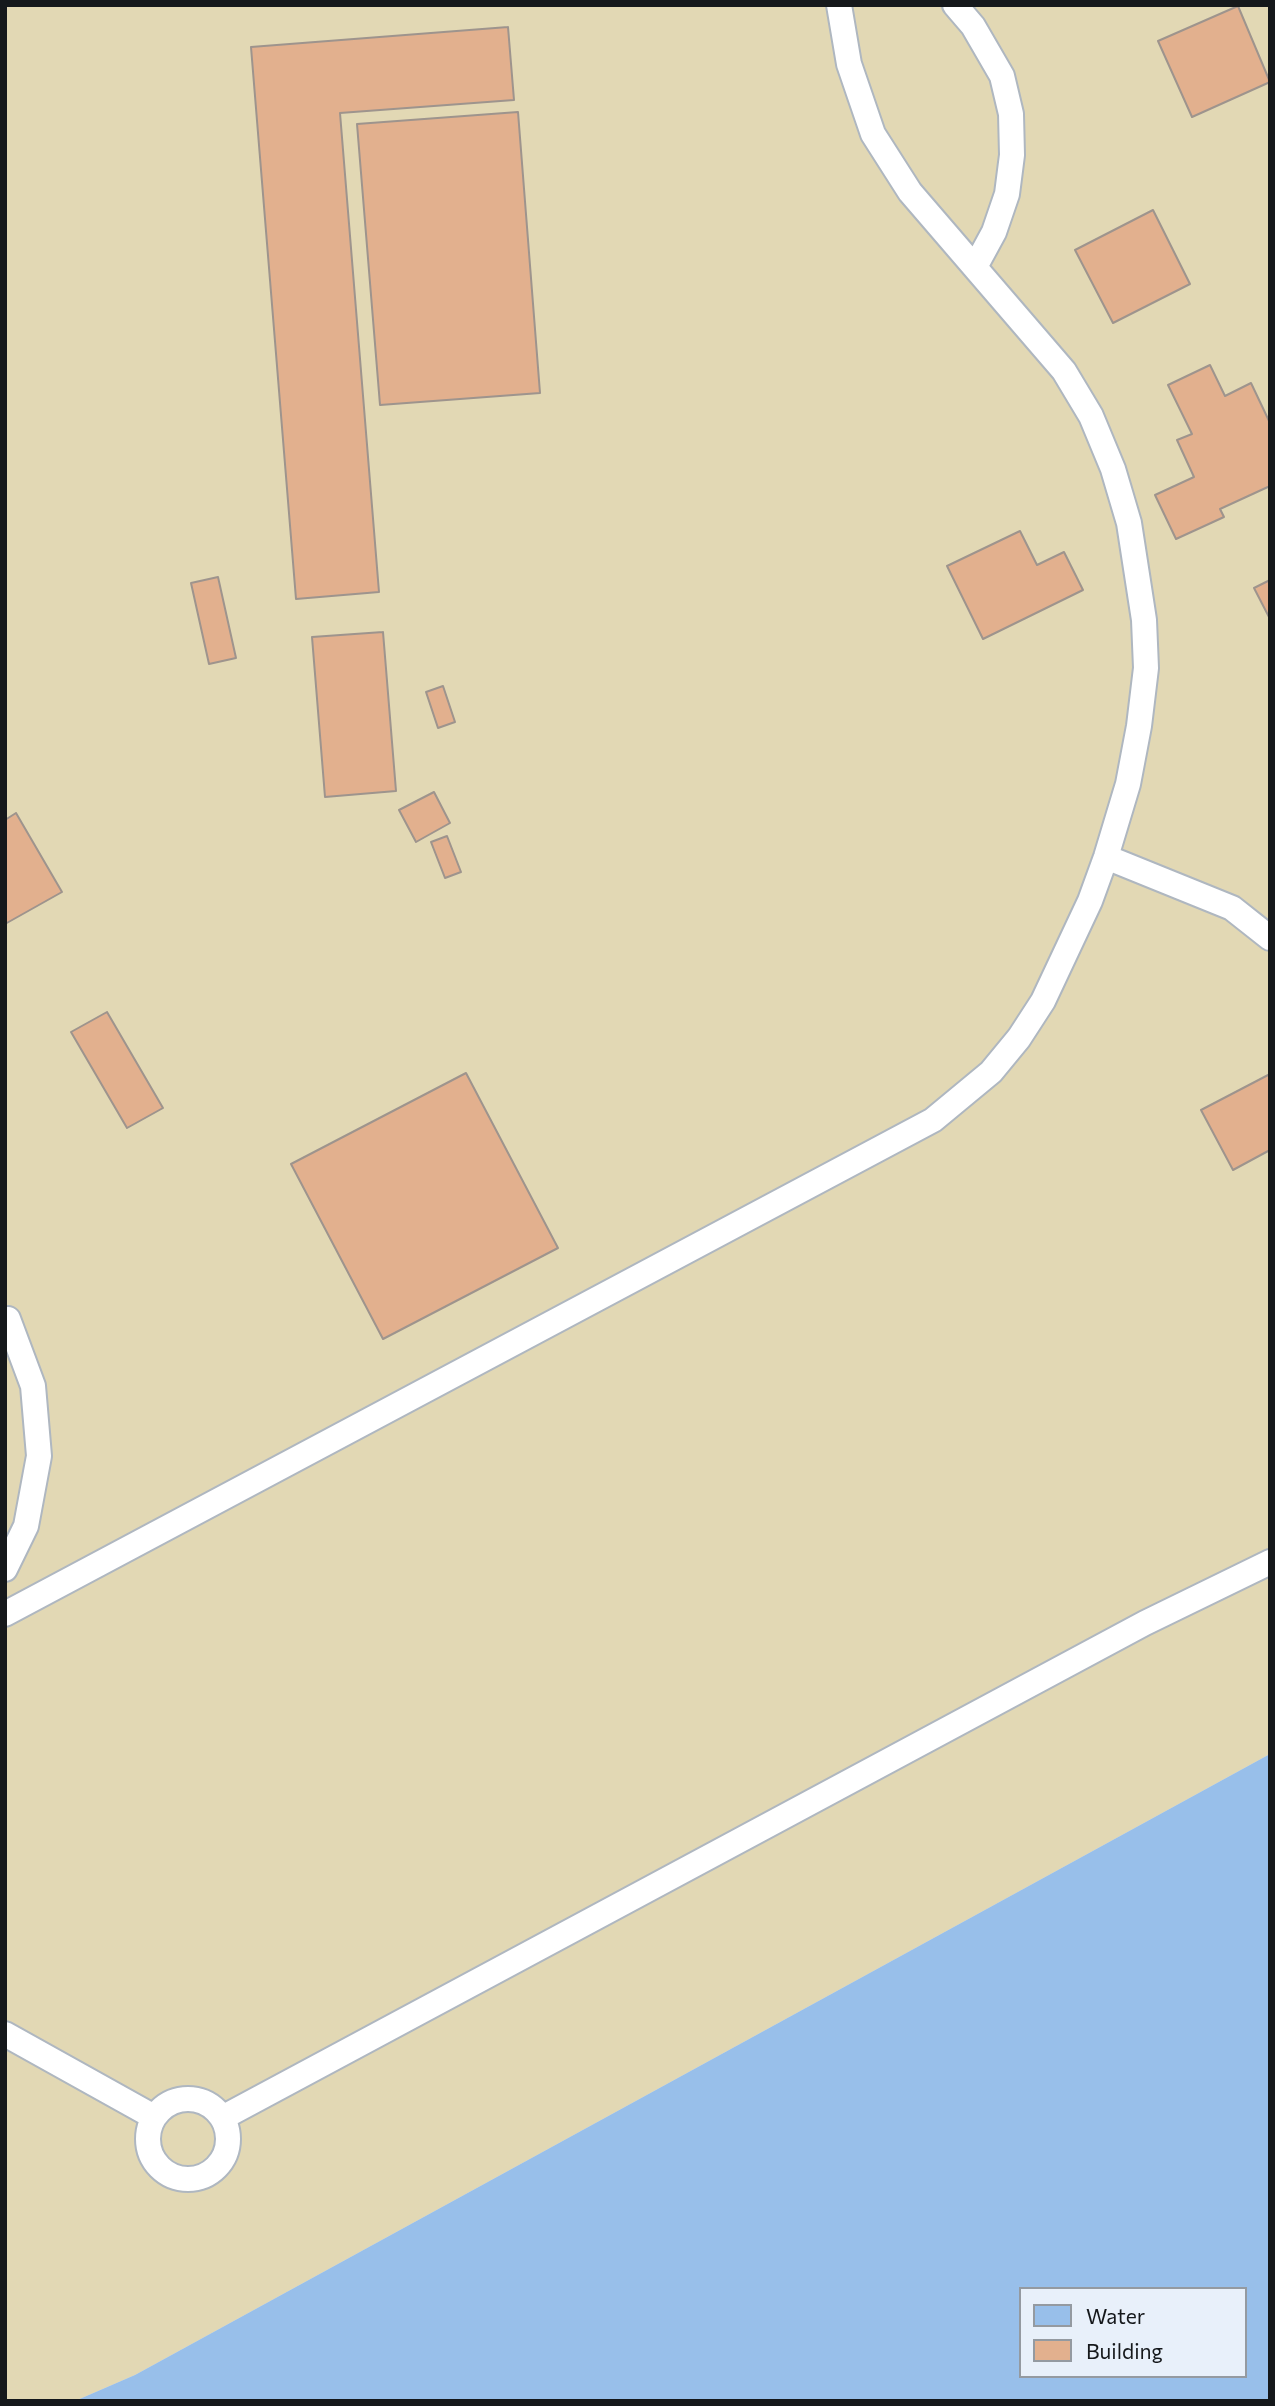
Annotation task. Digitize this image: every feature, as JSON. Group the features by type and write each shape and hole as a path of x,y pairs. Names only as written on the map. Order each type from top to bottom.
{"lane":[{"path":"5,1614 933,1119 991,1072 1019,1038 1043,1001 1090,901 1128,784 1146,668 1143,607 1129,523 1112,469 1084,405 1064,372 910,192 873,134 849,64 839,5"},
{"path":"955,5 973,26 1002,76 1011,114 1012,155 1007,194 994,232 975,267"},
{"path":"1106,857 1232,908 1270,938"},
{"path":"5,1569 26,1526 39,1456 33,1386 8,1319"},
{"path":"222,2118 1145,1623 1270,1562"},
{"path":"5,2034 154,2117"},
{"path":"188,2099 213,2108 222,2118 227,2130 228,2145 223,2159 214,2169 202,2176 188,2179 174,2176 152,2158 148,2144 154,2117 175,2101 188,2099"}],"sand":[{"path":"5,5 1270,5 1270,1754 135,2375 75,2401 5,2401"}],"water":[{"path":"1270,1754 1270,2401 75,2401 135,2375"}],"building":[{"path":"1238,6 1270,82 1192,117 1158,41"},
{"path":"508,27 514,100 340,113 379,592 296,599 251,47"},
{"path":"518,112 540,393 380,405 357,124"},
{"path":"1153,210 1190,284 1113,323 1075,250"},
{"path":"1210,365 1225,396 1251,383 1270,423 1270,486 1220,509 1224,517 1176,539 1155,495 1194,477 1177,440 1192,434 1168,385"},
{"path":"1020,531 1037,565 1064,552 1083,590 983,639 947,566"},
{"path":"218,577 236,658 209,664 191,583"},
{"path":"1270,580 1270,619 1254,588"},
{"path":"383,632 396,791 325,797 312,637"},
{"path":"443,686 455,722 438,728 426,692"},
{"path":"434,792 450,823 416,842 399,810"},
{"path":"16,813 62,892 5,924 5,820"},
{"path":"447,836 461,872 445,878 431,842"},
{"path":"107,1012 163,1108 127,1128 71,1032"},
{"path":"466,1073 558,1248 383,1339 291,1164"},
{"path":"1270,1074 1270,1150 1233,1170 1201,1110"}]}
